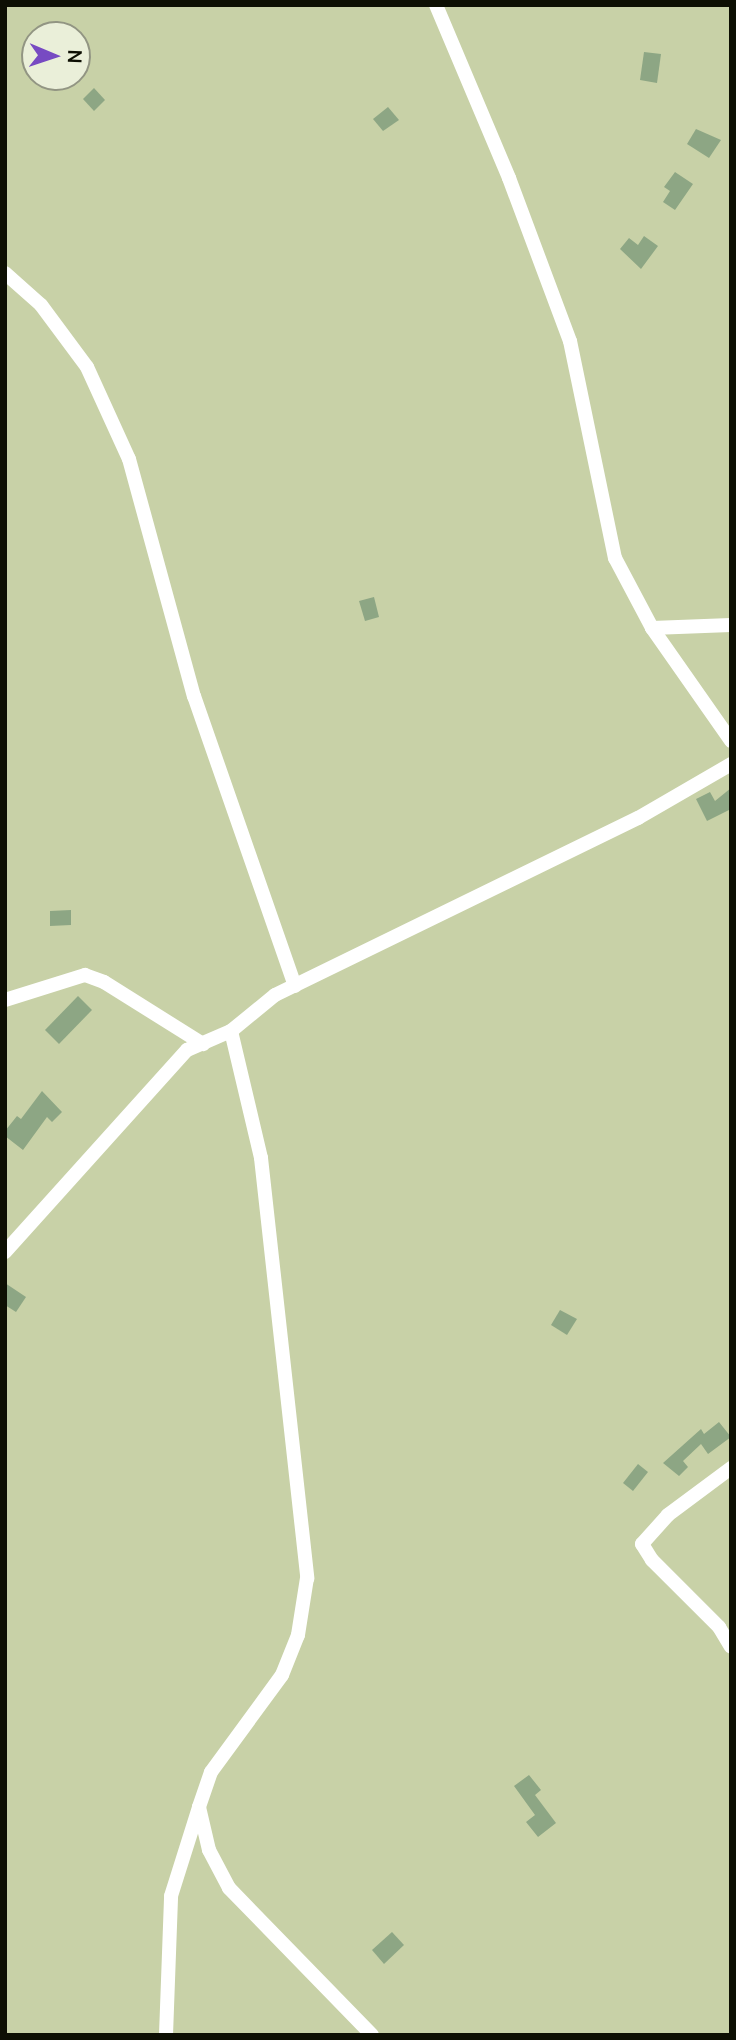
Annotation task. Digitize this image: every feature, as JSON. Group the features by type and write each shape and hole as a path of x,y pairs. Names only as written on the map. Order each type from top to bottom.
{"street":[{"path":"436,5 562,317 615,558 652,628 731,741"},
{"path":"5,273 41,305 87,367 129,459 194,696 295,986"},
{"path":"652,628 731,625"},
{"path":"5,1252 49,1208 170,1065 187,1049 231,1031 275,995 638,818 731,764"},
{"path":"5,1000 85,975 104,982 203,1044"},
{"path":"166,2035 171,1896 199,1807 211,1772 282,1675 298,1635 306,1596 261,1158 231,1031"},
{"path":"731,1468 668,1515 642,1544 652,1560 719,1627 731,1647"},
{"path":"199,1807 209,1850 229,1888 372,2035"}],"building":[{"path":"644,52 661,54 657,83 640,80"},
{"path":"94,88 105,100 94,111 83,99"},
{"path":"388,107 399,120 383,131 373,119"},
{"path":"696,129 721,140 709,158 687,144"},
{"path":"675,172 693,184 675,210 663,202 670,191 664,187"},
{"path":"644,236 658,246 641,269 620,249 629,238 638,245"},
{"path":"374,597 379,617 365,621 359,601"},
{"path":"731,788 731,809 707,821 696,799 710,792 715,801"},
{"path":"71,910 71,925 50,926 50,911"},
{"path":"78,996 92,1010 59,1044 45,1030"},
{"path":"42,1091 62,1112 52,1122 47,1117 23,1150 5,1136 5,1131 17,1116 21,1119"},
{"path":"5,1283 26,1297 16,1312 5,1305"},
{"path":"560,1310 577,1319 567,1335 551,1325"},
{"path":"719,1422 731,1437 708,1454 701,1444 683,1461 688,1467 679,1476 663,1463 701,1429 704,1434"},
{"path":"638,1464 648,1472 633,1491 623,1483"},
{"path":"529,1775 541,1790 535,1795 556,1823 538,1837 526,1822 535,1815 514,1786"},
{"path":"392,1932 404,1945 384,1964 372,1950"}]}
